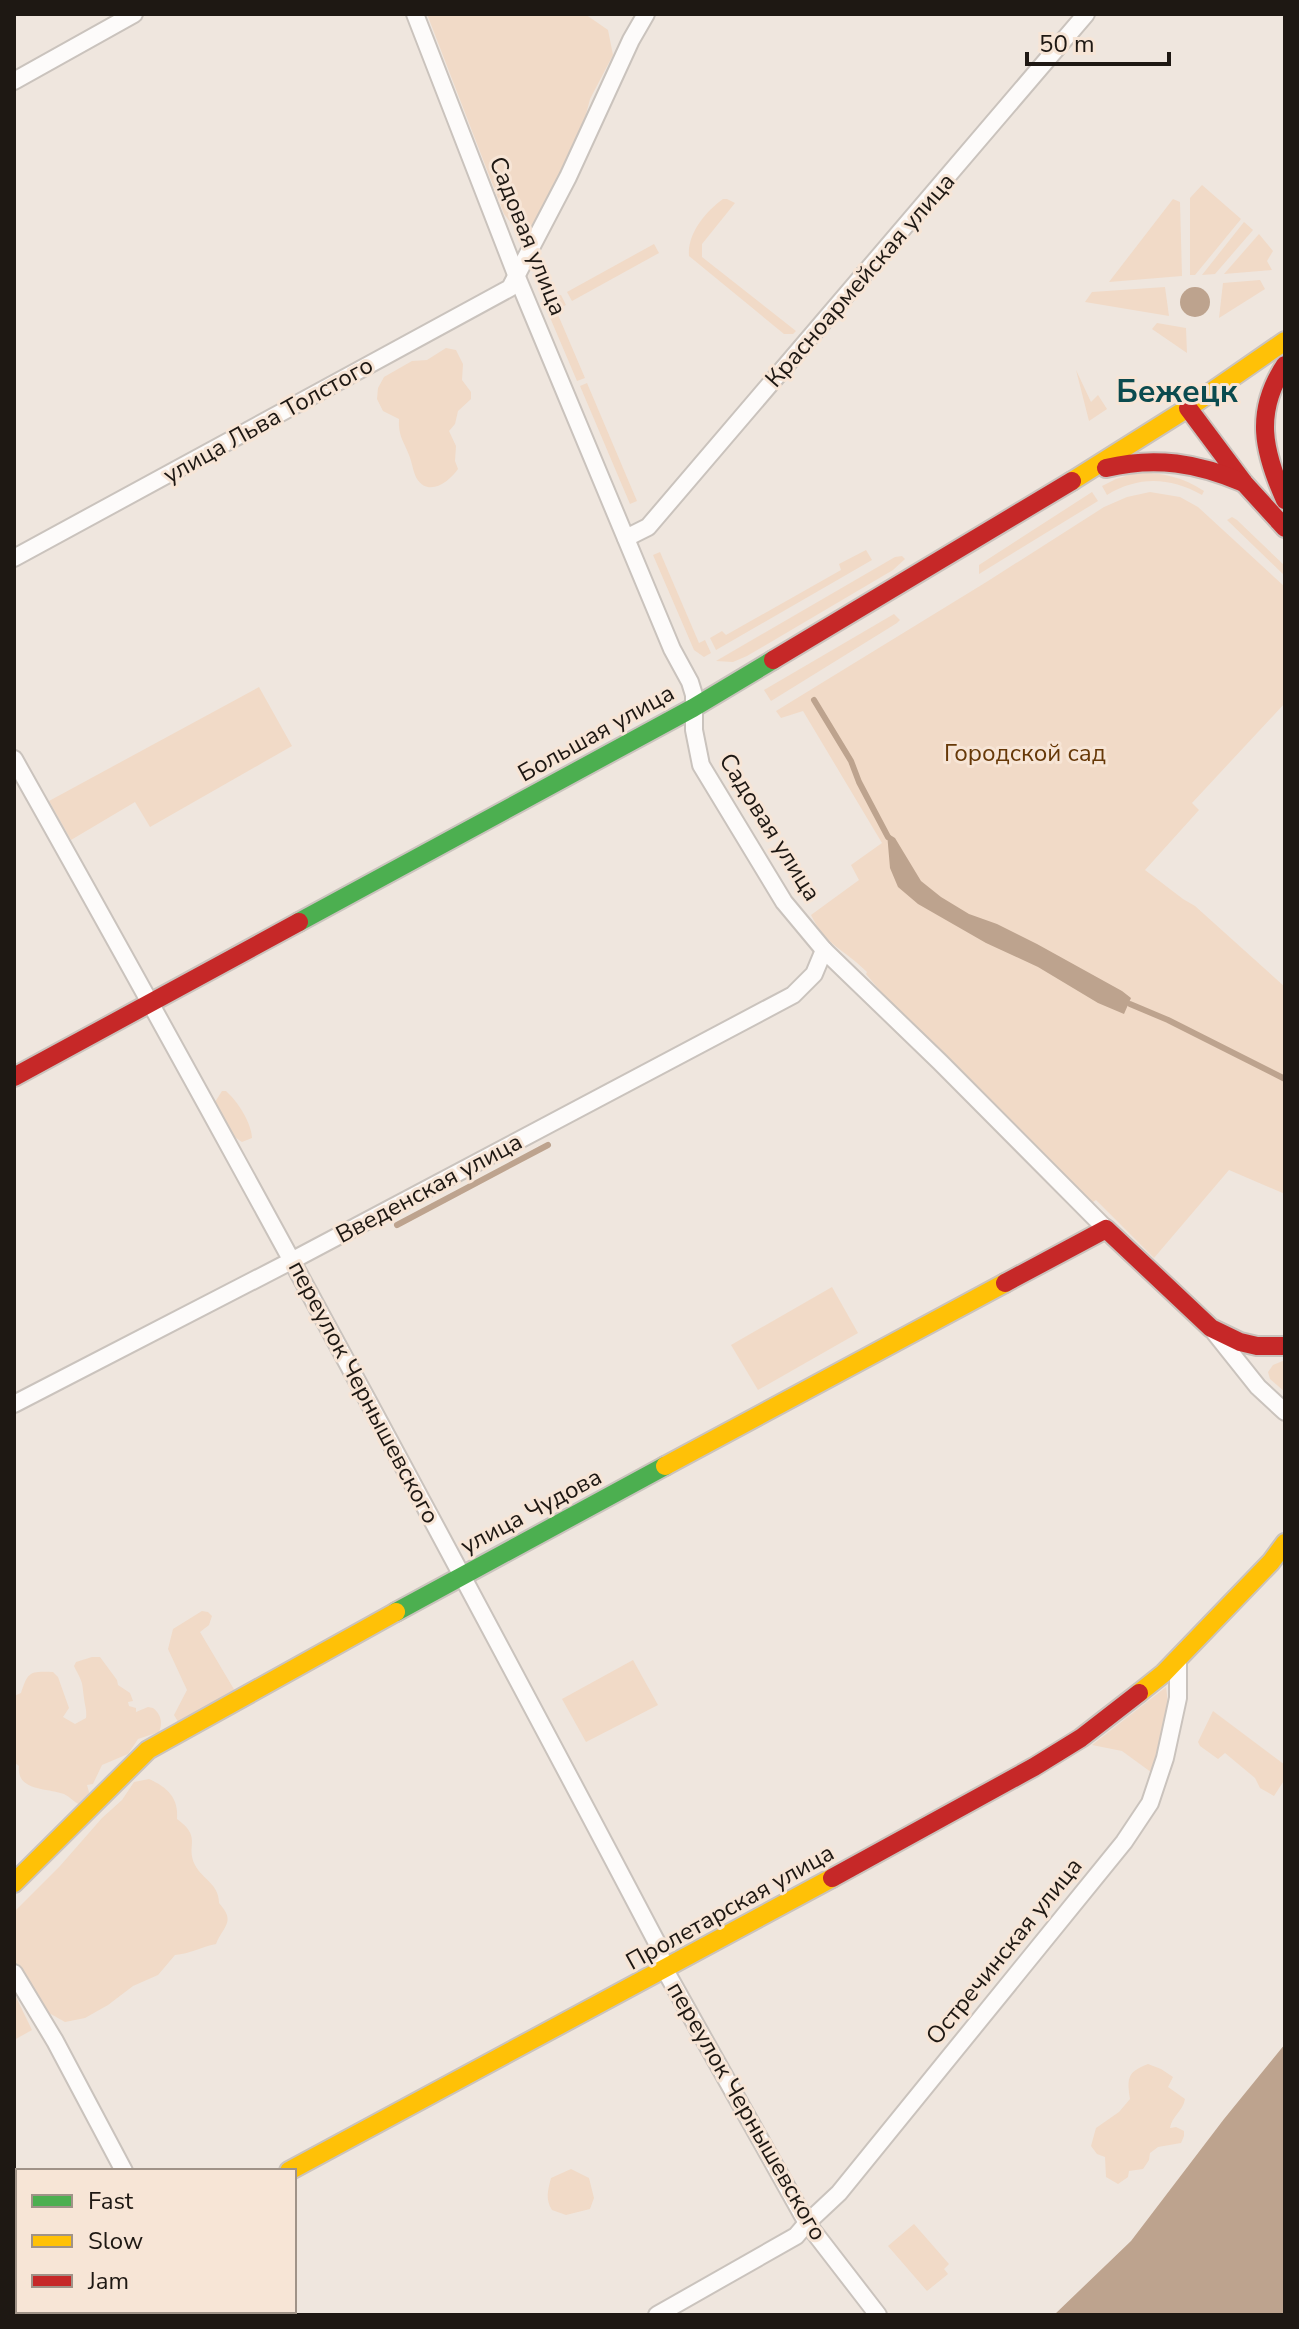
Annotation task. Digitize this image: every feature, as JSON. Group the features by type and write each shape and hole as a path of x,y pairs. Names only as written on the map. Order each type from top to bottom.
{"street":[{"path":"14,81 134,14"},
{"name":"Садовая улица","path":"415,14 517,277 672,649 690,682 701,765 784,902 824,950 1106,1229 1211,1328 1240,1342 1257,1346 1285,1346"},
{"path":"517,277 646,14"},
{"name":"Красноармейская улица","path":"626,538 648,527 1086,14"},
{"name":"улица Льва Толстого","path":"14,558 510,288 517,277"},
{"name":"Большая улица","path":"14,1077 693,708 1088,472 1285,341"},
{"path":"1285,365 1270,390 1263,421 1268,457 1285,500"},
{"path":"1188,408 1244,483 1285,528"},
{"path":"1088,472 1156,460 1199,466 1244,483"},
{"name":"переулок Чернышевского","path":"14,759 293,1260 463,1575 656,1941 665,1970 807,2223 878,2315"},
{"name":"Введенская улица","path":"14,1404 793,995 814,974 824,950"},
{"name":"улица Чудова","path":"14,1883 148,1750 463,1575 1106,1229"},
{"path":"1211,1328 1258,1387 1285,1412"},
{"path":"1178,1659 1271,1562 1285,1543"},
{"name":"Пролетарская улица","path":"293,2169 665,1970 1034,1767 1113,1714 1178,1659"},
{"name":"Остречинская улица","path":"657,2315 796,2236 839,2193 1124,1842 1150,1803 1165,1758 1178,1698 1178,1659"},
{"path":"14,1973 55,2041 123,2169"}],"green space":[{"path":"427,14 585,14 608,30 613,55 590,99 580,137 549,204 532,228 524,231 515,228 504,214"},
{"path":"1202,185 1241,219 1195,275 1190,275 1190,198"},
{"path":"723,199 735,203 702,244 702,257 796,331 793,334 784,334 689,256 691,240 699,224"},
{"path":"1173,199 1180,202 1182,276 1109,282"},
{"path":"1244,222 1253,230 1215,274 1202,275"},
{"path":"1259,234 1273,251 1267,261 1272,270 1224,274"},
{"path":"654,244 659,253 572,301 567,292"},
{"path":"1260,280 1265,289 1219,318 1223,283"},
{"path":"1165,287 1169,316 1085,302 1092,292"},
{"path":"561,295 566,305 556,310 585,378 577,381 543,301"},
{"path":"1157,323 1186,328 1187,353 1152,329"},
{"path":"446,348 456,350 463,364 462,380 471,392 471,399 458,411 455,424 449,431 456,446 458,469 439,486 427,487 417,479 400,433 399,419 383,411 377,399 378,388 384,377 412,361 427,360"},
{"path":"1076,370 1091,402 1098,395 1107,409 1089,421"},
{"path":"587,383 637,501 630,504 580,386"},
{"path":"1138,472 1172,477 1204,491 1202,495 1178,485 1154,481 1131,484 1107,495 1102,486"},
{"path":"1092,492 1098,501 979,574 979,565"},
{"name":"Городской сад","path":"1150,492 1180,497 1198,507 1285,587 1285,703 1192,803 1199,810 1145,870 1195,906 1285,987 1285,1194 1229,1170 1154,1258 1096,1200 1093,1202 1083,1195 892,1005 867,972 823,934 811,915 859,880 851,865 882,843 803,711 781,718 776,711 1104,507"},
{"path":"1232,517 1285,566 1285,576 1227,520"},
{"path":"866,550 872,560 716,650 710,638 722,631 726,635 841,570 839,564"},
{"path":"660,552 699,643 705,640 711,653 704,657 694,650 653,555"},
{"path":"895,557 905,559 893,570 747,656 733,662 716,661"},
{"path":"894,614 900,620 897,623 771,701 764,690"},
{"path":"259,687 292,746 150,827 135,802 71,840 49,801"},
{"path":"222,1091 226,1091 239,1106 252,1138 242,1142 224,1125 215,1102"},
{"path":"832,1287 858,1333 758,1390 731,1345"},
{"path":"1285,1360 1285,1392 1270,1379 1268,1372 1273,1365"},
{"path":"202,1611 212,1616 209,1625 200,1632 235,1691 180,1725 174,1715 187,1690 168,1649 173,1629"},
{"path":"100,1657 118,1685 130,1693 133,1701 128,1702 129,1706 136,1708 136,1712 153,1708 161,1725 159,1732 138,1739 128,1754 102,1765 93,1784 87,1785 87,1802 80,1805 64,1794 34,1787 22,1780 19,1766 14,1762 14,1696 21,1693 31,1674 53,1672 58,1677 69,1708 63,1717 75,1724 86,1718 86,1713 82,1682 74,1666 76,1662"},
{"path":"633,1660 658,1705 586,1742 562,1699"},
{"path":"1166,1687 1169,1711 1155,1775 1122,1751 1092,1745"},
{"path":"1213,1711 1285,1765 1285,1779 1274,1796 1260,1788 1255,1778 1225,1753 1218,1759 1200,1746 1198,1742"},
{"path":"149,1779 174,1799 177,1819 191,1837 192,1858 198,1870 214,1887 227,1915 227,1924 216,1944 175,1955 158,1975 133,1986 85,2018 65,2022 49,2013 36,2000 14,1963 14,1912 122,1800 134,1782"},
{"path":"14,1993 32,2030 14,2040"},
{"path":"1148,2064 1173,2077 1168,2087 1185,2099 1170,2128 1184,2131 1184,2136 1181,2143 1158,2147 1150,2153 1143,2169 1129,2171 1128,2177 1118,2184 1106,2177 1105,2157 1097,2154 1091,2146 1096,2128 1119,2112 1130,2099 1132,2073"},
{"path":"571,2169 589,2178 594,2198 590,2209 566,2215 552,2210 548,2190 551,2178"},
{"path":"914,2224 949,2264 944,2269 948,2274 927,2291 888,2246"}],"shaded area":[{"path":"1195,287 1206,291 1210,302 1206,313 1195,317 1184,313 1180,302 1184,291"},
{"path":"887,833 895,838 921,881 941,897 969,914 1037,944 1122,991 1131,998 1124,1014 1098,1003 1038,967 986,943 918,904 898,887 890,868"},
{"path":"1285,2044 1285,2315 1054,2315 1131,2241"}],"waterway":[{"path":"814,700 851,761 888,837"},
{"path":"1130,1004 1285,1079"},
{"path":"397,1225 548,1145"}],"traffic: fast":[{"path":"299,922 693,708 773,660"},
{"path":"396,1612 665,1466"}],"traffic: slow":[{"path":"1072,481 1188,408 1285,341"},
{"path":"665,1466 1005,1283"},
{"path":"1139,1693 1164,1673 1271,1562 1285,1543"},
{"path":"14,1883 148,1750 396,1612"},
{"path":"293,2169 832,1878"},
{"path":"22,2315 26,2313"}],"traffic: jam":[{"path":"1285,365 1269,399 1265,432 1271,465 1285,500"},
{"path":"1188,408 1244,483 1285,528"},
{"path":"1106,468 1159,462 1193,466 1244,483"},
{"path":"773,660 1072,481"},
{"path":"14,1077 299,922"},
{"path":"1005,1283 1106,1229 1211,1328 1240,1342 1257,1346 1285,1346"},
{"path":"832,1878 1034,1767 1081,1738 1139,1693"}],"district":[{"name":"Бежецк","path":"1177,391"}]}
